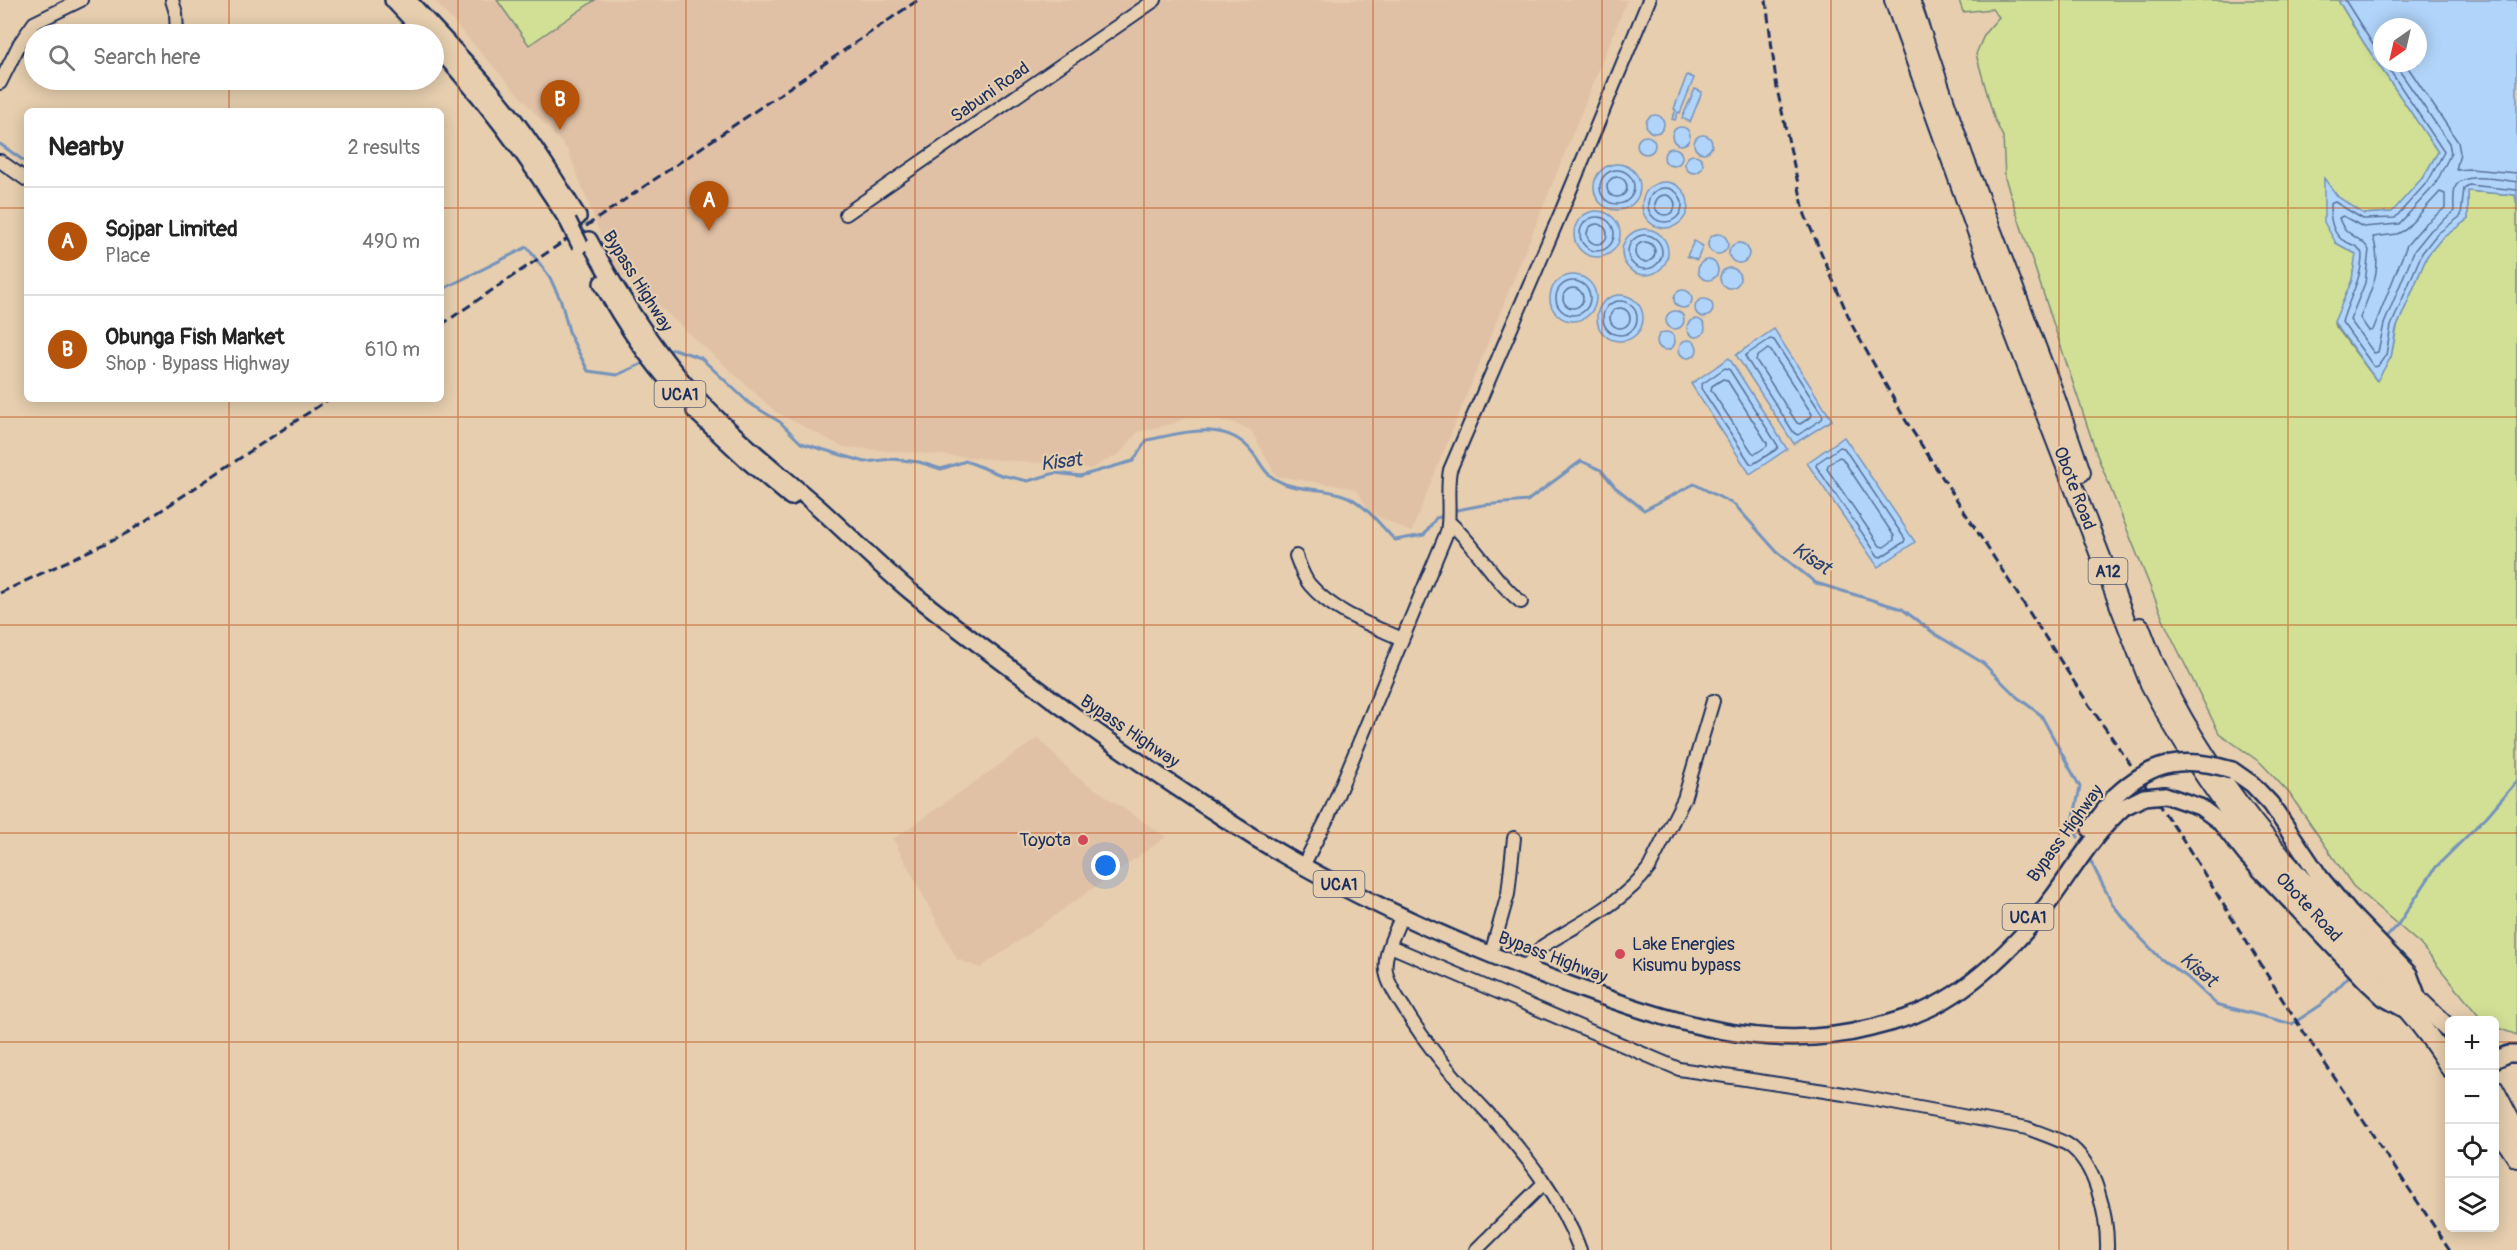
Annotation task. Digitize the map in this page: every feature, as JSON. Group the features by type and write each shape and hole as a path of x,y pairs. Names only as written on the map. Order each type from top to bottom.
{"highway":[{"name":"Obote Road","path":"1894,0 2003,304 2150,684 2179,737 2232,818 2313,912 2415,1007 2445,1027"},
{"name":"Obote Road","path":"1910,0 1964,158 2053,391 2094,512 2142,633 2177,707 2191,733 2246,813 2415,1007 2445,1060"},
{"path":"2499,1099 2517,1133"},
{"path":"2495,1124 2517,1158"}],"main road":[{"path":"393,0 416,24"},
{"name":"Bypass Highway","path":"408,0 430,24"},
{"name":"Bypass Highway","path":"444,39 490,89 554,177 617,310 666,378 696,412 780,488 842,538 868,555 924,602 1095,733 1229,822 1303,866 1402,915 1526,969 1646,1011 1712,1030 1749,1037 1820,1038 1885,1023 1913,1010 1974,979 2027,930 2091,841 2116,814 2124,807 2144,797 2165,795 2200,807 2219,821 2246,855 2369,984 2384,998 2415,1007 2409,974 2350,913 2320,877 2271,804 2252,784 2232,770 2211,763 2186,761 2163,764 2128,783 2104,808 2033,911 2008,938 1966,974 1913,1010"},
{"name":"Bypass Highway","path":"444,55 496,115 573,219"},
{"path":"2499,1058 2508,1054 2517,1054"}],"street":[{"path":"33,24 81,0"},
{"path":"172,0 177,24"},
{"name":"Sabuni Road","path":"846,214 1155,0"},
{"path":"1303,866 1329,815 1439,554 1449,522 1447,485 1450,470 1649,0"},
{"path":"0,83 24,37"},
{"path":"0,161 24,178"},
{"path":"1449,522 1470,542 1497,581 1521,602"},
{"path":"1296,556 1310,585 1327,600 1349,615 1402,639"},
{"path":"1526,969 1543,946 1605,909 1642,878 1649,868 1684,799 1713,701"},
{"path":"1491,954 1508,894 1514,838"},
{"path":"1402,915 1386,960 1387,975 1419,1034 1452,1076 1525,1155 1556,1203 1580,1250"},
{"path":"1390,946 1679,1070 1844,1094 2028,1128 2068,1145 2089,1166 2108,1233 2107,1250"},
{"path":"1476,1250 1543,1184"}],"shaded area":[{"path":"434,0 1627,0 1411,532 1370,513 1358,492 1351,488 1276,476 1251,430 1231,422 1188,417 1172,424 1138,432 1119,454 1090,469 1066,465 843,447 776,412 668,314 613,268 568,150"},
{"path":"1038,738 1073,774 1166,837 980,968 957,959 893,839"}],"green space":[{"path":"497,0 595,0 529,45"},
{"path":"1959,0 2338,0 2373,56 2373,72 2384,72 2438,152 2424,176 2393,212 2362,214 2338,197 2324,179 2336,243 2356,254 2352,280 2334,324 2376,380 2391,357 2397,327 2427,256 2441,239 2468,219 2468,191 2515,195 2517,204 2517,1035 2499,1028 2499,1016 2479,1016 2420,944 2353,886 2289,793 2261,763 2219,733 2166,626 2097,455 2005,178 2003,137 1994,118 1976,54 1985,33 1999,17 1992,9 1963,12"}],"water":[{"path":"2338,0 2517,0 2517,204 2515,195 2468,191 2468,219 2441,239 2427,256 2396,329 2391,357 2377,381 2334,322 2352,280 2356,254 2336,243 2324,222 2324,178 2338,197 2364,214 2392,212 2424,176 2438,152 2384,72 2427,72 2427,18 2373,18 2373,56"},
{"path":"1687,75 1694,78 1675,120 1672,119 1676,110 1674,109"},
{"path":"1695,89 1702,92 1690,122 1682,118"},
{"path":"1655,115 1661,118 1664,124 1661,130 1655,133 1649,130 1646,124 1649,118"},
{"path":"1681,127 1687,130 1690,136 1687,142 1681,145 1675,142 1672,136 1675,130"},
{"path":"1703,135 1709,138 1712,144 1709,150 1703,153 1697,150 1694,144 1697,138"},
{"path":"1646,136 1652,139 1655,145 1652,151 1646,154 1640,151 1637,145 1640,139"},
{"path":"1673,148 1679,151 1682,157 1679,163 1673,166 1667,163 1664,157 1667,151"},
{"path":"1694,155 1700,158 1703,164 1700,170 1694,173 1688,170 1685,164 1688,158"},
{"path":"1622,164 1634,170 1639,178 1639,196 1634,204 1626,209 1612,210 1604,207 1597,200 1594,182 1597,174 1604,167"},
{"path":"1670,182 1682,188 1687,196 1687,214 1682,222 1674,227 1660,228 1652,225 1645,218 1642,200 1645,192 1652,185"},
{"path":"1602,211 1614,217 1619,225 1619,243 1614,251 1606,256 1592,257 1584,254 1577,247 1574,229 1577,221 1584,214"},
{"path":"1650,229 1662,235 1667,243 1667,261 1662,269 1654,274 1640,275 1632,272 1625,265 1622,247 1625,239 1632,232"},
{"path":"1718,234 1725,237 1728,244 1725,251 1718,254 1711,251 1708,244 1711,237"},
{"path":"1694,241 1703,246 1697,260 1687,256"},
{"path":"1739,243 1746,246 1749,253 1746,260 1739,263 1732,260 1729,253 1732,246"},
{"path":"1708,260 1715,263 1718,270 1715,277 1708,280 1701,277 1698,270 1701,263"},
{"path":"1730,268 1737,271 1740,278 1737,285 1730,288 1723,285 1720,278 1723,271"},
{"path":"1578,275 1590,281 1595,289 1595,307 1590,315 1582,320 1568,321 1560,318 1553,311 1550,293 1553,285 1560,278"},
{"path":"1683,290 1689,293 1692,299 1689,305 1683,308 1677,305 1674,299 1677,293"},
{"path":"1625,295 1637,301 1642,309 1642,327 1637,335 1629,340 1615,341 1603,335 1598,327 1597,313 1603,301 1611,296"},
{"path":"1704,299 1710,302 1713,308 1710,314 1704,317 1698,314 1695,308 1698,302"},
{"path":"1675,311 1681,314 1684,320 1681,326 1675,329 1669,326 1666,320 1669,314"},
{"path":"1696,319 1702,322 1705,328 1702,334 1696,337 1690,334 1687,328 1690,322"},
{"path":"1774,329 1832,420 1794,444 1736,355"},
{"path":"1666,332 1672,335 1675,341 1672,347 1666,350 1660,347 1657,341 1660,335"},
{"path":"1688,340 1694,343 1697,349 1694,355 1688,358 1682,355 1679,349 1682,343"},
{"path":"1729,358 1787,449 1750,474 1691,384"},
{"path":"1844,437 1915,542 1878,567 1807,463"}],"waterway":[{"path":"0,144 24,161"},
{"path":"444,288 527,247 549,276 561,301 570,335 588,371 617,375 646,362"},
{"name":"Kisat","path":"667,352 674,349 701,358 749,403 780,422 801,443 865,462 892,459 919,462 941,469 966,461 1001,475 1028,481 1055,473 1080,476 1133,461 1147,440 1190,432 1218,432 1231,435 1242,442 1266,471 1278,481 1300,488 1329,491 1350,498 1365,508 1395,540 1424,535 1436,518 1440,517"},
{"name":"Kisat","path":"1457,510 1527,501 1581,461 1601,470 1615,487 1644,510 1694,484 1735,505 1777,552 1816,583 1902,609 1935,634 1983,663 2017,697 2041,715 2080,787 2072,826 2078,837"},
{"name":"Kisat","path":"2384,940 2397,926 2436,867 2487,816 2517,781"},
{"name":"Kisat","path":"2088,856 2113,905 2136,933 2161,959 2187,977 2216,1004 2292,1024 2321,1005 2352,973"}],"railway":[{"path":"444,323 918,0"},
{"path":"1766,0 1777,89 1805,215 1853,327 1906,421 2089,705 2182,838 2289,1010 2450,1250"},
{"path":"0,593 127,533 324,402"}],"place":[{"name":"Obunga Fish Market","path":"560,130"},
{"name":"Sojpar Limited","path":"709,231"},
{"name":"Toyota","path":"1083,840"},
{"name":"Lake Energies Kisumu bypass","path":"1620,954"}]}
